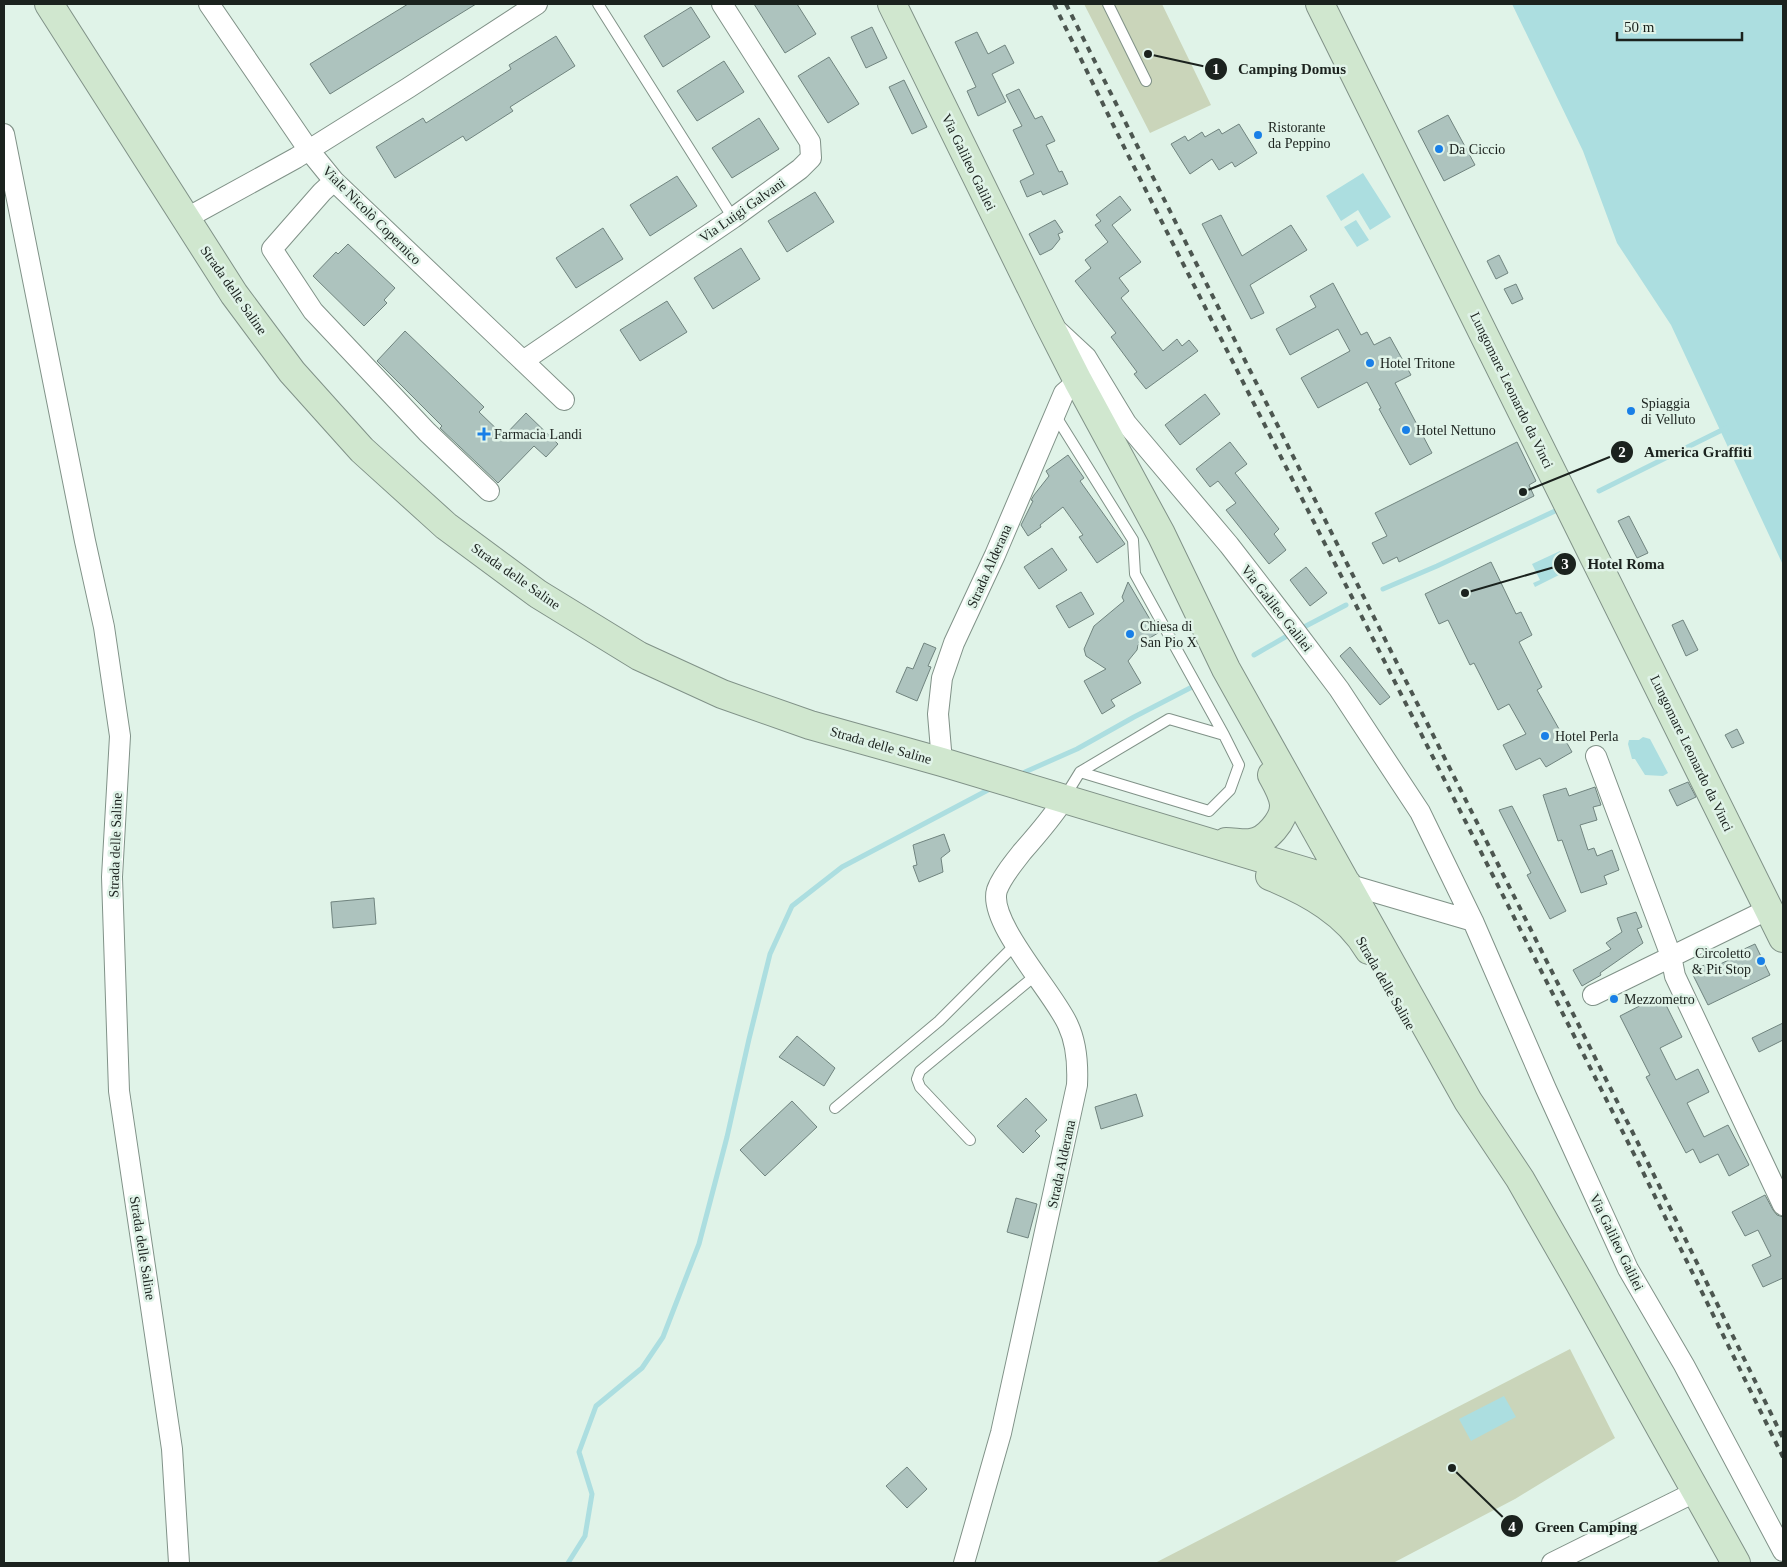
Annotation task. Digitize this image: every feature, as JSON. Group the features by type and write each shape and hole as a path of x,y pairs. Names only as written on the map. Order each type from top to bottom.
{"street":[{"name":"Strada delle Saline","path":"49,4 234,294 292,372 362,450 446,526 538,594 640,656 722,694 810,725 1064,798 1347,884"},
{"name":"Viale Nicolò Copernico","path":"209,4 308,149 334,181 564,400"},
{"path":"186,219 296,158 538,4"},
{"name":"Via Luigi Galvani","path":"523,361 732,218 800,169 811,158 810,142 722,4"},
{"name":"Via Galileo Galilei","path":"892,4 1047,320 1161,534 1226,669 1468,1102 1524,1188 1593,1307 1736,1563"},
{"name":"Lungomare Leonardo da Vinci","path":"1320,4 1783,938"},
{"name":"Strada delle Saline","path":"4,134 83,532 104,627 120,736 112,877 119,1090 172,1449 179,1563"},
{"path":"334,181 272,249 313,312 427,432 489,491"},
{"name":"Via Galileo Galilei","path":"1047,320 1086,357 1126,422 1228,545 1339,689 1420,812 1473,921 1546,1089 1628,1269 1684,1365 1783,1551"},
{"name":"Strada Alderana","path":"942,762 938,714 942,678 954,643 1064,393 1078,380"},
{"name":"Strada delle Saline","path":"1207,842 1252,843 1268,836 1278,823 1284,805 1280,790 1235,708 1226,669"},
{"path":"1596,756 1671,956 1675,976 1783,1205"},
{"name":"Strada Alderana","path":"964,1563 1001,1433 1077,1085 1077,1055 1069,1027 1063,1014 1015,945 996,906 997,891 1007,871 1056,812 1064,798"},
{"name":"Strada delle Saline","path":"1207,842 1238,863 1298,887 1335,911 1361,937 1435,1068 1468,1102"},
{"path":"1347,884 1473,921"},
{"path":"1593,995 1769,909"},
{"path":"1552,1563 1695,1492"}],"lane":[{"path":"598,4 732,218"},
{"path":"1108,4 1146,81"},
{"path":"1055,414 1133,540 1135,574 1239,765 1230,790 1209,811 1080,772"},
{"path":"1064,798 1080,772 1169,719 1224,735"},
{"path":"835,1108 939,1021 1015,945"},
{"path":"970,1140 920,1087 917,1079 920,1070 1036,975"}],"green space":[{"path":"1084,4 1162,4 1211,105 1150,133"},
{"path":"1570,1349 1615,1438 1515,1499 1393,1563 1155,1563"}],"water":[{"path":"1512,4 1783,4 1783,565 1671,325 1617,243 1583,151"},
{"path":"1363,173 1391,217 1370,230 1358,210 1341,221 1326,196"},
{"path":"1356,220 1369,240 1357,247 1344,227"},
{"path":"1560,551 1569,570 1535,587 1533,583 1540,580 1532,564"},
{"path":"1643,737 1650,739 1668,773 1663,776 1645,775 1635,759 1632,759 1628,744 1629,740 1639,740"},
{"path":"1504,1396 1516,1417 1471,1441 1459,1419"}],"building":[{"path":"408,4 476,4 330,94 310,64"},
{"path":"754,4 797,4 816,34 785,53"},
{"path":"691,7 710,37 663,67 644,36"},
{"path":"872,27 887,58 866,68 851,37"},
{"path":"977,32 988,54 1005,45 1014,63 992,74 1006,102 978,116 967,91 976,87 955,42"},
{"path":"556,36 575,66 510,107 513,111 466,141 463,136 395,178 376,147 423,118 426,123 511,69 509,65"},
{"path":"829,57 859,104 828,123 798,76"},
{"path":"724,61 744,92 697,121 677,91"},
{"path":"904,80 927,127 912,134 889,87"},
{"path":"1019,89 1035,119 1042,116 1055,141 1046,145 1059,172 1062,171 1068,184 1043,195 1041,191 1027,197 1020,181 1034,174 1013,130 1022,126 1006,95"},
{"path":"1448,115 1475,165 1444,181 1418,131"},
{"path":"759,118 779,149 732,178 712,148"},
{"path":"1239,124 1257,153 1235,167 1232,162 1219,170 1212,159 1190,174 1171,144 1185,136 1188,141 1202,132 1205,137 1219,129 1222,134"},
{"path":"677,176 697,206 650,236 630,205"},
{"path":"815,192 834,222 787,252 768,221"},
{"path":"1120,196 1131,210 1112,225 1141,262 1119,278 1129,291 1121,298 1163,351 1177,339 1182,346 1189,340 1198,351 1146,389 1134,374 1137,372 1111,337 1116,333 1075,281 1091,268 1085,260 1108,242 1095,225 1101,221 1096,215"},
{"path":"1221,215 1242,256 1291,225 1307,250 1250,285 1264,313 1251,319 1202,224"},
{"path":"1055,220 1063,232 1058,234 1060,239 1052,249 1040,255 1029,234"},
{"path":"603,228 623,259 576,288 556,258"},
{"path":"348,244 395,288 384,300 387,303 364,326 313,276 336,252 338,254"},
{"path":"741,248 760,279 713,309 694,278"},
{"path":"1499,255 1508,273 1496,279 1487,261"},
{"path":"1333,283 1361,335 1367,332 1374,345 1390,337 1411,375 1395,383 1432,453 1410,465 1379,409 1381,408 1367,382 1318,408 1301,378 1350,351 1338,329 1290,355 1276,329 1316,307 1310,296"},
{"path":"1516,284 1523,299 1512,304 1504,289"},
{"path":"667,301 687,332 640,361 620,330"},
{"path":"405,331 484,407 479,412 504,436 526,413 558,444 546,457 534,446 498,483 440,428 442,426 377,361"},
{"path":"1205,394 1220,414 1180,445 1165,425"},
{"path":"1230,442 1247,464 1235,473 1279,529 1274,534 1286,550 1269,564 1226,510 1236,503 1218,481 1210,487 1196,469"},
{"path":"1517,442 1536,481 1529,485 1534,496 1399,562 1397,557 1383,564 1372,543 1387,536 1375,513"},
{"path":"1068,455 1084,478 1080,481 1125,544 1097,563 1079,537 1083,535 1063,507 1028,536 1021,525 1033,501 1031,500 1049,476 1046,471"},
{"path":"1629,516 1648,553 1637,558 1618,521"},
{"path":"1052,548 1067,570 1039,589 1024,567"},
{"path":"1491,562 1516,614 1521,612 1532,635 1519,642 1542,687 1537,690 1572,752 1546,767 1540,758 1516,770 1503,745 1526,734 1509,704 1498,710 1474,663 1470,665 1448,620 1439,624 1425,594"},
{"path":"1306,567 1327,593 1310,606 1290,580"},
{"path":"1128,582 1158,633 1138,645 1137,650 1128,661 1141,683 1111,700 1115,706 1102,714 1084,681 1106,669 1086,656 1084,649 1094,626 1124,601 1122,597"},
{"path":"1081,592 1094,614 1069,628 1056,606"},
{"path":"1683,620 1698,650 1686,656 1672,625"},
{"path":"924,643 936,648 928,666 931,667 917,701 896,692 907,667 913,669"},
{"path":"1350,647 1390,697 1380,705 1340,656"},
{"path":"1737,729 1744,743 1732,748 1725,735"},
{"path":"1688,782 1696,797 1677,806 1669,790"},
{"path":"1595,787 1601,805 1593,807 1597,820 1580,825 1588,850 1594,848 1597,856 1612,850 1619,870 1604,876 1607,884 1581,893 1562,840 1558,841 1543,795 1566,788 1569,796"},
{"path":"1512,806 1566,911 1550,919 1527,875 1531,873 1499,810"},
{"path":"944,834 950,851 941,858 943,872 919,882 913,866 917,865 913,845"},
{"path":"374,898 376,924 333,928 331,902"},
{"path":"1636,912 1642,927 1637,929 1643,943 1600,973 1601,975 1582,986 1573,970 1611,949 1606,943 1622,932 1617,918"},
{"path":"1755,944 1770,975 1708,1005 1691,971 1709,963 1712,968 1743,953 1742,950"},
{"path":"1661,995 1682,1037 1660,1048 1676,1080 1698,1069 1709,1092 1687,1103 1704,1137 1728,1125 1749,1165 1729,1176 1718,1154 1700,1163 1693,1149 1686,1153 1646,1077 1650,1075 1620,1016"},
{"path":"1783,1023 1783,1040 1759,1052 1752,1038"},
{"path":"797,1036 835,1068 824,1086 779,1057"},
{"path":"1136,1094 1143,1116 1101,1129 1095,1107"},
{"path":"1026,1098 1047,1120 1035,1131 1040,1136 1023,1153 997,1126"},
{"path":"792,1101 817,1127 765,1176 740,1150"},
{"path":"1765,1195 1777,1215 1783,1217 1783,1278 1763,1287 1752,1265 1771,1256 1758,1230 1745,1236 1732,1212"},
{"path":"1016,1198 1037,1204 1028,1238 1007,1232"},
{"path":"907,1467 927,1489 907,1508 886,1486"}],"waterway":[{"path":"1599,491 1726,428"},
{"path":"1383,589 1555,511"},
{"path":"1304,627 1346,605"},
{"path":"1254,655 1287,636"},
{"path":"1025,772 1077,749 1192,687"},
{"path":"568,1563 585,1536 592,1494 579,1452 596,1406 642,1368 663,1337 699,1244 727,1137 770,954 792,906 842,867 988,790"}],"railway":[{"path":"1054,4 1126,151 1640,1166 1783,1457"},
{"path":"1066,4 1648,1163 1783,1438"}],"place":[{"name":"Camping Domus","path":"1148,54"},
{"name":"Ristorante da Peppino","path":"1258,135"},
{"name":"Da Ciccio","path":"1439,149"},
{"name":"Hotel Tritone","path":"1370,363"},
{"name":"Spiaggia di Velluto","path":"1631,411"},
{"name":"Hotel Nettuno","path":"1406,430"},
{"name":"Farmacia Landi","path":"484,434"},
{"name":"America Graffiti","path":"1523,492"},
{"name":"Hotel Roma","path":"1465,593"},
{"name":"Chiesa di San Pio X","path":"1130,634"},
{"name":"Hotel Perla","path":"1545,736"},
{"name":"Circoletto & Pit Stop","path":"1761,961"},
{"name":"Mezzometro","path":"1614,999"},
{"name":"Green Camping","path":"1452,1468"}]}
